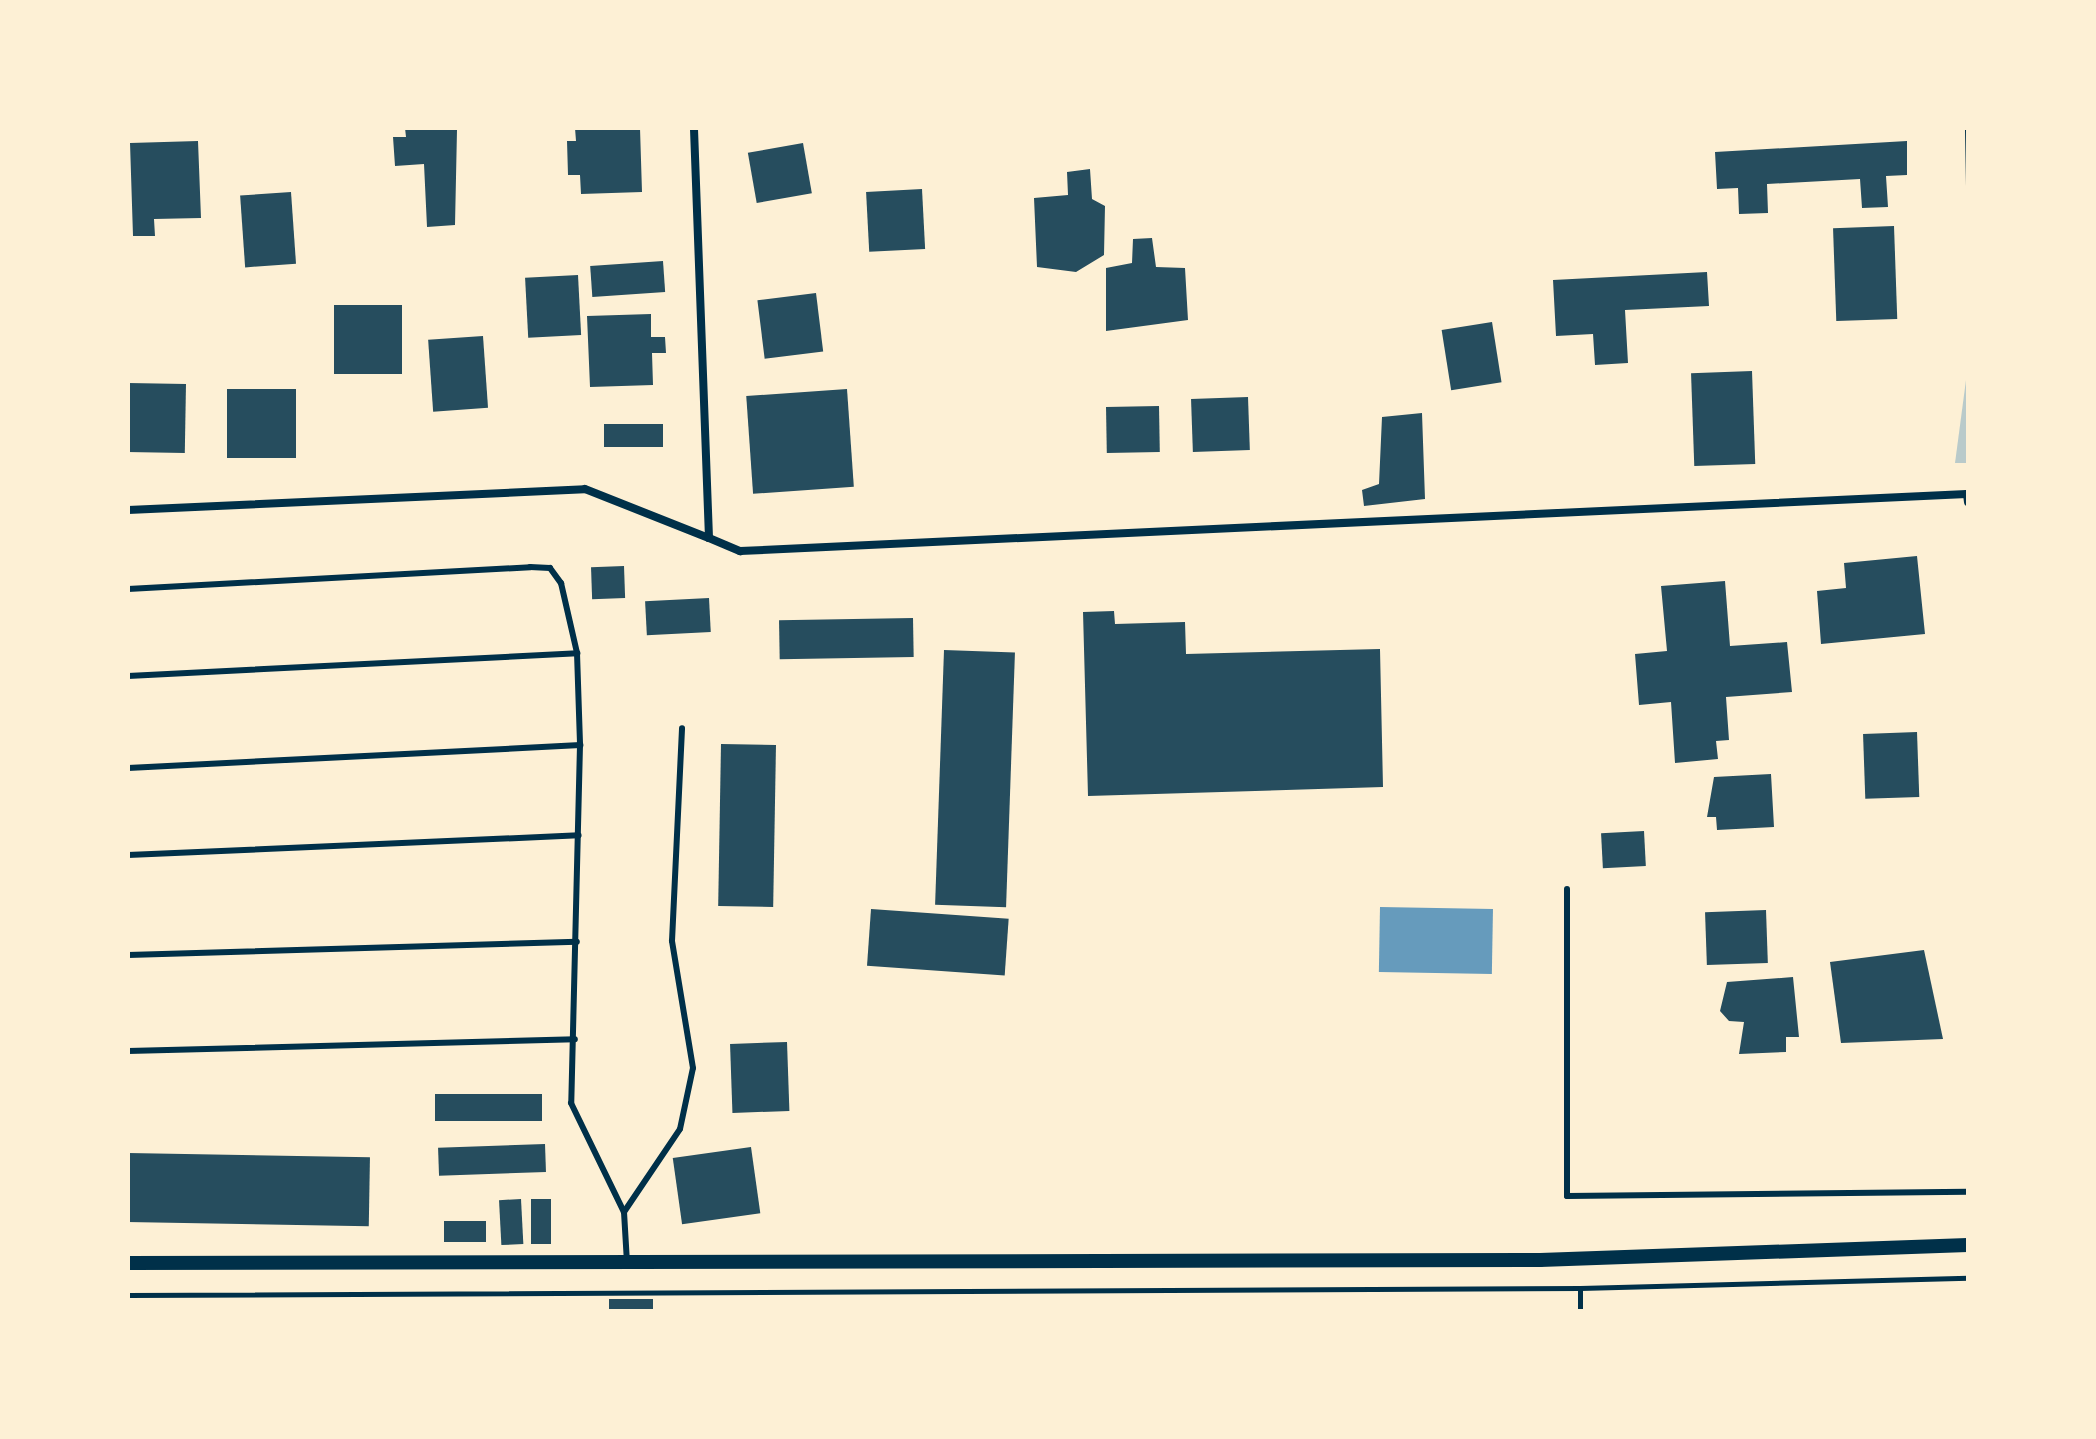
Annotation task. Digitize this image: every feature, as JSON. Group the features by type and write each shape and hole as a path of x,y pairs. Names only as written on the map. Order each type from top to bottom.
{"street":[{"path":"694,128 709,538"},
{"path":"128,510 585,489 740,551 1967,494 1968,502"},
{"path":"128,1263 1540,1260 1968,1245"}],"lane":[{"path":"128,589 550,568 561,583 577,653 579,835 571,1103 624,1212 627,1262"},
{"path":"128,676 577,653"},
{"path":"624,1212 680,1129 693,1068 672,941 682,728"},
{"path":"128,768 580,745"},
{"path":"128,855 579,835"},
{"path":"1567,889 1567,1196 1968,1192"},
{"path":"128,955 577,942"},
{"path":"128,1051 575,1039"}],"path":[{"path":"1967,128 1968,185"},
{"path":"1967,494 1968,438"},
{"path":"128,1295 1580,1288 1968,1278"},
{"path":"1580,1288 1580,1311"}],"shaded area":[{"path":"1968,365 1968,463 1955,463"}],"water":[{"path":"1380,907 1493,909 1492,974 1379,972"}],"building":[{"path":"405,128 457,130 455,225 427,227 424,164 395,166 393,137 406,137"},
{"path":"575,128 640,128 642,192 581,194 580,175 568,175 567,141 576,141"},
{"path":"198,141 201,218 154,219 155,236 133,236 130,143"},
{"path":"1907,141 1907,175 1886,176 1888,207 1862,208 1860,179 1767,184 1768,213 1739,214 1738,188 1717,189 1715,152"},
{"path":"803,143 812,193 757,203 748,153"},
{"path":"1090,169 1092,199 1105,206 1104,255 1076,272 1037,267 1034,198 1068,195 1067,172"},
{"path":"922,189 925,249 869,252 866,192"},
{"path":"291,192 296,264 245,267 240,196"},
{"path":"1894,226 1897,319 1836,321 1833,228"},
{"path":"1152,238 1156,267 1185,268 1188,320 1106,331 1106,268 1132,263 1133,239"},
{"path":"663,261 665,292 592,297 590,266"},
{"path":"1707,272 1709,306 1625,310 1628,363 1595,365 1593,334 1556,336 1553,280"},
{"path":"578,275 581,335 528,338 525,278"},
{"path":"816,293 823,352 765,359 757,300"},
{"path":"334,305 402,305 402,374 334,374"},
{"path":"651,314 651,337 665,337 666,353 652,353 653,385 590,387 587,316"},
{"path":"1492,322 1502,382 1451,390 1442,330"},
{"path":"483,336 488,408 433,412 428,340"},
{"path":"1752,371 1755,464 1694,466 1691,373"},
{"path":"128,383 186,384 185,453 128,452"},
{"path":"227,389 296,389 296,458 227,458"},
{"path":"847,389 854,487 753,494 746,396"},
{"path":"1248,397 1250,450 1193,452 1191,399"},
{"path":"1159,406 1160,452 1107,453 1106,407"},
{"path":"1422,413 1425,499 1364,506 1362,490 1379,484 1382,417"},
{"path":"604,424 663,424 663,447 604,447"},
{"path":"1917,556 1925,634 1821,644 1817,591 1846,588 1844,563"},
{"path":"624,566 625,598 592,599 591,567"},
{"path":"1725,581 1730,646 1787,642 1792,692 1726,697 1729,740 1716,741 1718,759 1675,763 1671,702 1639,705 1635,654 1667,651 1661,586"},
{"path":"709,598 711,632 647,635 645,601"},
{"path":"1114,611 1115,624 1185,622 1186,654 1380,649 1383,787 1088,796 1083,612"},
{"path":"913,618 914,657 780,659 779,620"},
{"path":"944,650 1015,652 1006,907 935,905"},
{"path":"1917,732 1919,797 1865,799 1863,734"},
{"path":"721,744 776,745 773,907 718,906"},
{"path":"1771,774 1774,827 1717,830 1716,817 1707,817 1714,777"},
{"path":"1644,831 1646,866 1603,868 1601,833"},
{"path":"871,909 1009,919 1005,975 867,966"},
{"path":"1766,910 1768,963 1707,965 1705,912"},
{"path":"1924,950 1943,1039 1841,1043 1830,962"},
{"path":"1793,977 1799,1037 1786,1037 1786,1052 1739,1054 1744,1022 1729,1021 1720,1011 1727,982"},
{"path":"787,1042 789,1111 732,1113 730,1044"},
{"path":"435,1094 542,1094 542,1121 435,1121"},
{"path":"545,1144 546,1172 439,1176 438,1148"},
{"path":"751,1147 760,1213 682,1224 673,1158"},
{"path":"128,1153 370,1157 369,1226 128,1222"},
{"path":"521,1199 523,1244 501,1245 499,1200"},
{"path":"531,1199 551,1199 551,1244 531,1244"},
{"path":"444,1221 486,1221 486,1242 444,1242"},
{"path":"609,1299 653,1299 653,1311 609,1311"}]}
